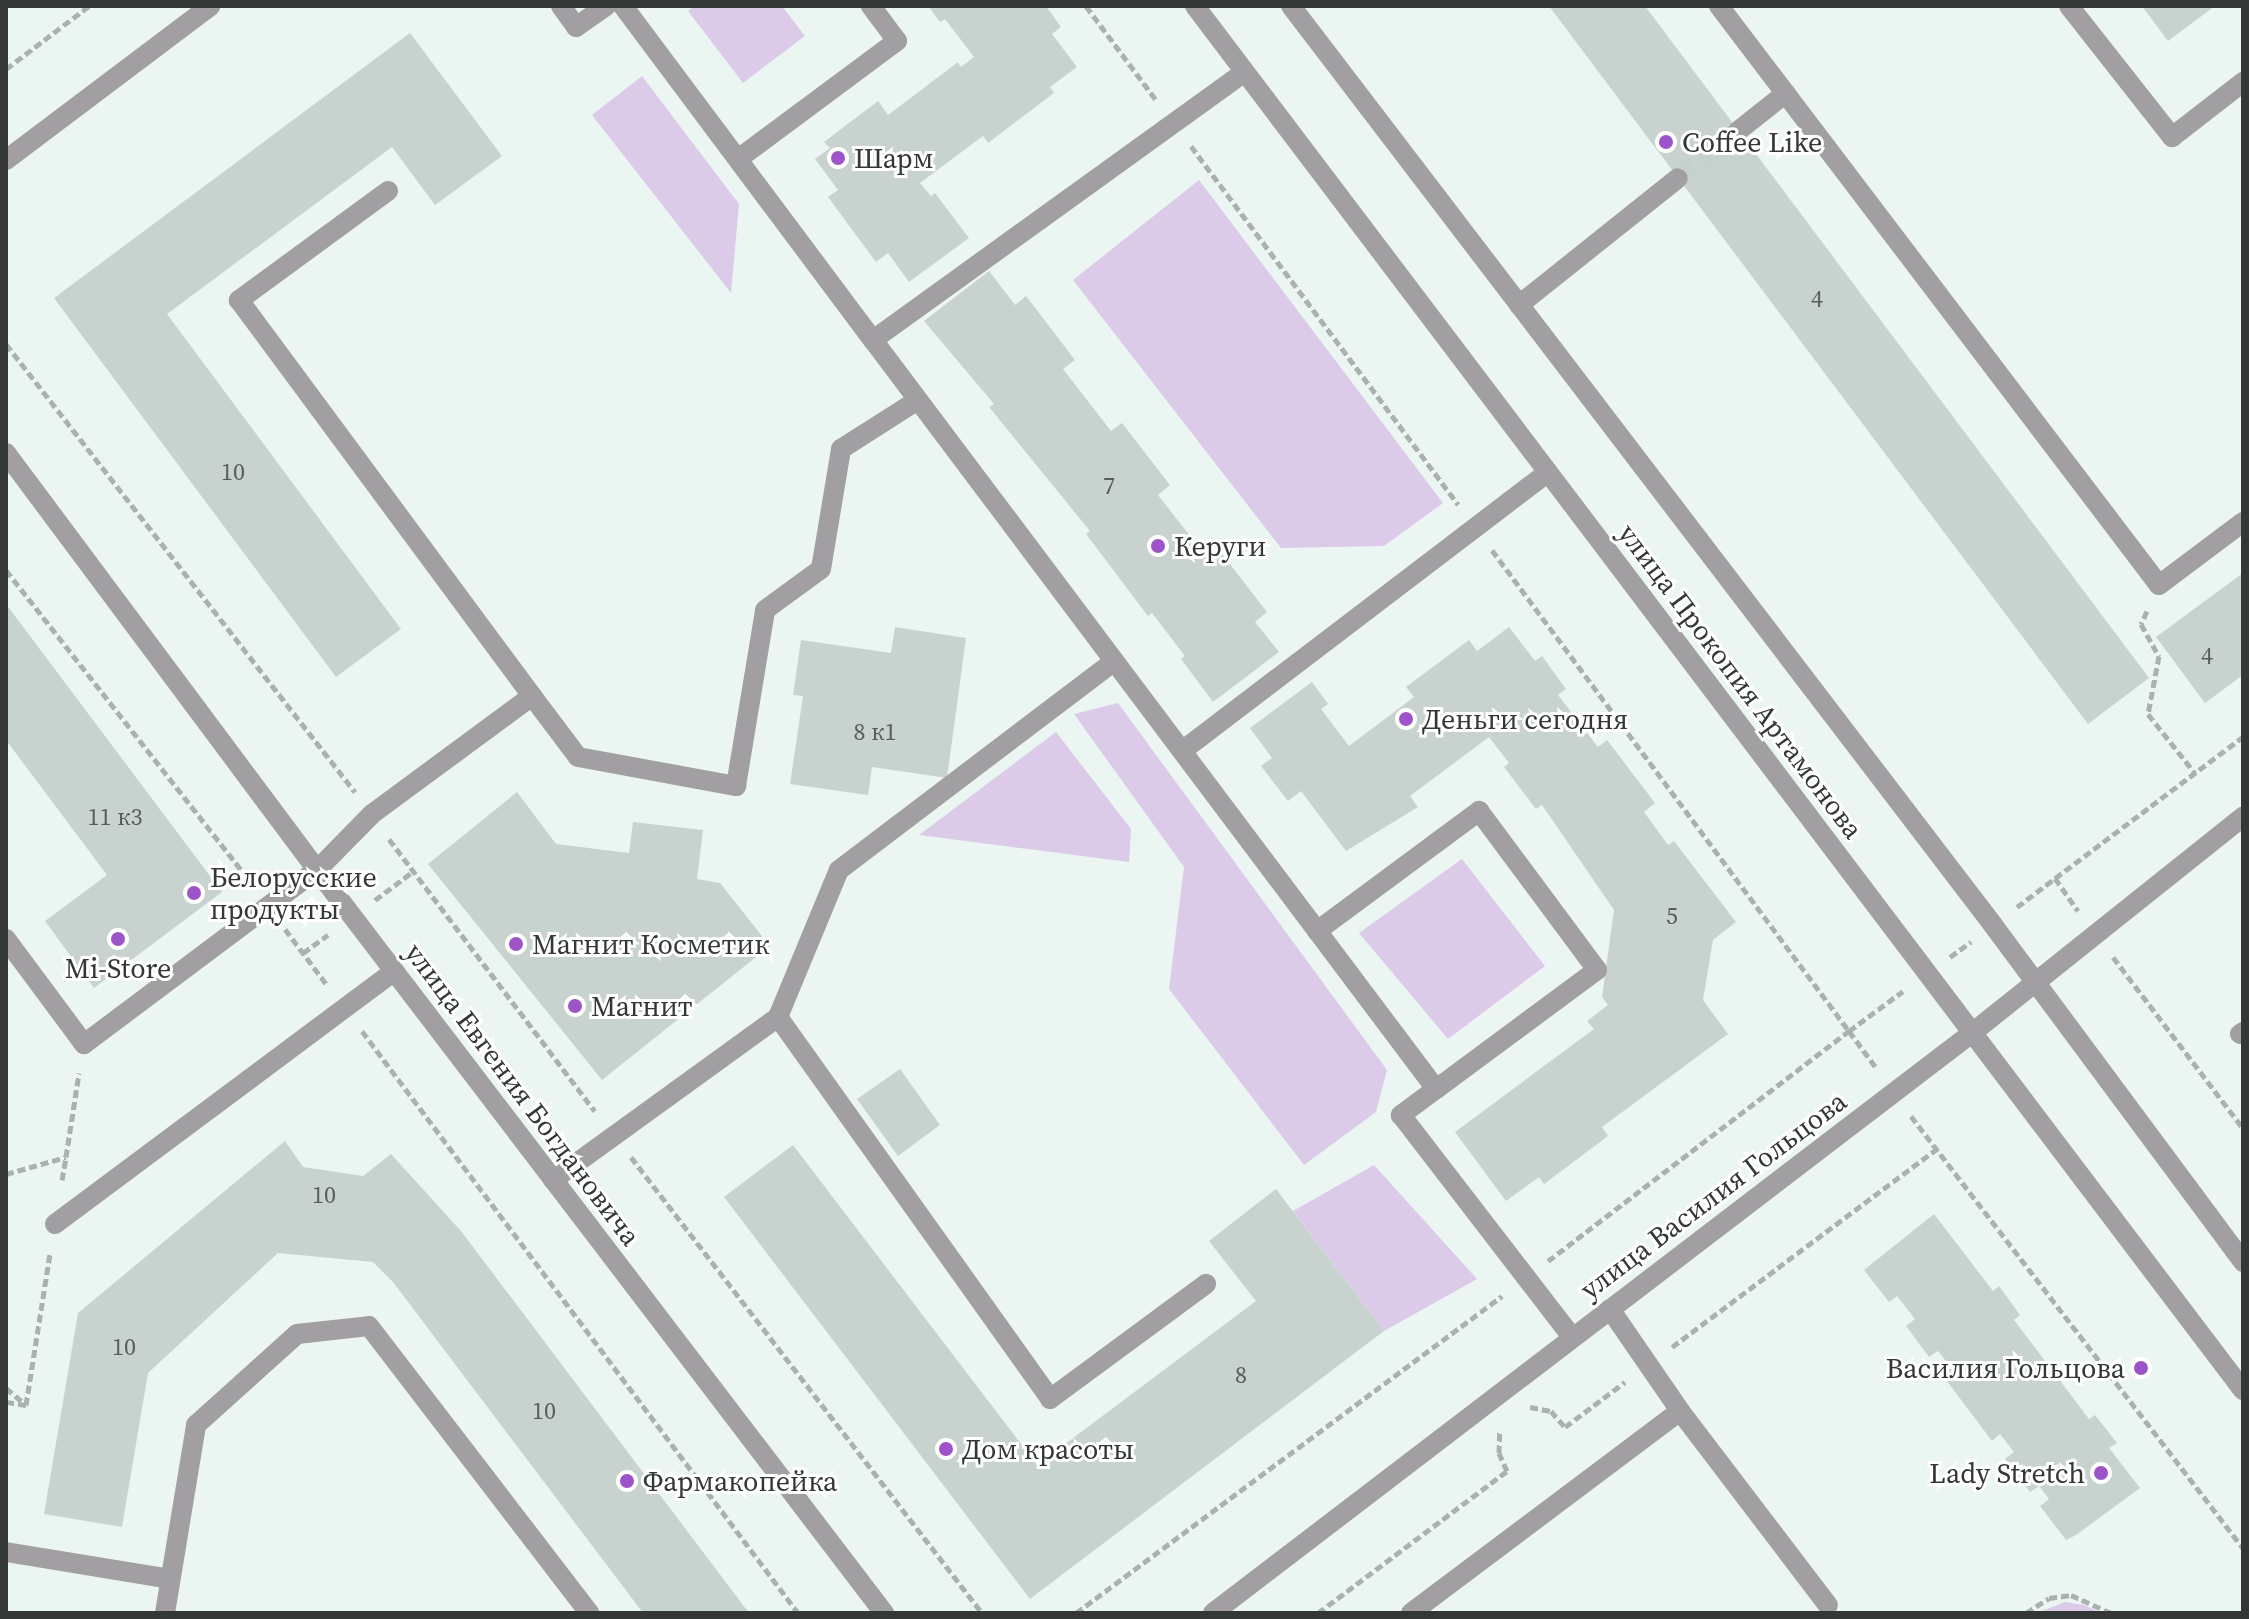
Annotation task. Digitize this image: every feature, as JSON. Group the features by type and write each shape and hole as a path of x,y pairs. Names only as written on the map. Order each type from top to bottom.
{"street":[{"path":"6,160 210,6"},
{"path":"561,6 576,27 606,6"},
{"path":"623,6 1436,1089"},
{"path":"738,159 897,41 871,6"},
{"name":"улица Прокопия Артамонова","path":"1195,6 2243,1390"},
{"name":"улица Прокопия Артамонова","path":"1291,6 2037,983 2243,1262"},
{"path":"1719,6 2159,585 2243,522"},
{"path":"2069,6 2172,137 2243,82"},
{"path":"873,340 1245,72"},
{"path":"1738,131 1786,93"},
{"path":"1519,305 1678,178"},
{"path":"388,191 239,300 578,757 736,786 765,610 821,569 841,449 918,400"},
{"name":"улица Евгения Богдановича","path":"6,453 317,870 884,1613"},
{"path":"1182,751 1548,472"},
{"path":"553,1180 778,1017 839,870 1114,661"},
{"path":"6,939 84,1044 317,870 372,814 532,696"},
{"path":"1317,931 1479,811 1597,970 1401,1115 1572,1337"},
{"name":"улица Василия Гольцова","path":"1213,1613 2097,937 2243,817"},
{"path":"55,1224 394,971"},
{"path":"778,1017 1050,1399 1206,1284"},
{"path":"1610,1309 1651,1363 1680,1411 1828,1605"},
{"path":"165,1613 196,1425 297,1334 369,1326 589,1613"},
{"path":"1411,1613 1680,1411"},
{"path":"6,1552 170,1579"}],"path":[{"path":"6,69 89,6"},
{"path":"6,344 372,814 411,873 982,1613"},
{"path":"6,570 269,906 798,1613"},
{"path":"2159,585 2141,624 2159,656 2148,714 2195,773"},
{"path":"2055,878 2243,1128"},
{"path":"1076,1613 1527,1278 1849,1031 1893,1093 2243,1548"},
{"path":"26,1405 84,1044"},
{"path":"1519,1408 1551,1411 1565,1427 1937,1149"},
{"path":"6,1174 66,1157"},
{"path":"6,1388 26,1405"},
{"path":"6,1402 26,1405"},
{"path":"1318,1613 1507,1471 1499,1453 1506,1420"},
{"path":"2026,1613 2049,1598 2071,1595 2111,1613"}],"shaded area":[{"path":"695,6 782,6 805,36 743,83 688,11"},
{"path":"642,76 739,204 731,293 592,115"},
{"path":"1199,180 1443,503 1384,546 1281,548 1073,280"},
{"path":"1118,703 1387,1070 1376,1112 1304,1165 1169,989 1184,867 1074,714"},
{"path":"1056,732 1131,829 1129,862 919,835"},
{"path":"1462,859 1545,966 1448,1039 1359,933"},
{"path":"1374,1165 1477,1279 1384,1331 1293,1211"},
{"path":"2065,1602 2084,1605 2102,1613 2037,1613"}],"building":[{"path":"928,6 1046,6 1061,27 1052,34 1077,67 1050,87 1054,93 988,143 983,136 920,183 931,196 935,193 969,238 909,282 888,253 876,262 828,197 838,190 815,159 830,148 824,142 878,101 888,115 958,62 961,67 974,57 945,19 940,22"},
{"path":"1549,6 1645,6 2149,678 2088,724"},
{"path":"2142,6 2215,6 2168,41"},
{"path":"410,33 502,156 435,205 392,147 167,314 401,629 336,677 54,298"},
{"path":"989,271 1015,305 1026,296 1075,360 1063,369 1111,431 1122,423 1170,485 1158,495 1208,559 1219,550 1267,612 1255,622 1279,652 1213,702 1181,659 1185,656 1152,613 1148,616 1086,534 1090,531 989,407 994,404 924,321"},
{"path":"2243,573 2243,675 2205,703 2156,637"},
{"path":"6,604 222,892 94,988 45,921 107,875 6,740"},
{"path":"895,627 966,638 947,778 872,767 868,795 790,784 803,696 793,695 801,640 891,653"},
{"path":"1509,627 1535,661 1542,656 1566,689 1558,695 1598,747 1607,740 1655,803 1644,812 1668,845 1674,841 1736,922 1713,940 1703,1000 1728,1034 1602,1127 1608,1136 1544,1184 1539,1177 1506,1201 1455,1132 1594,1029 1587,1021 1608,1005 1602,997 1614,910 1542,805 1536,809 1504,767 1509,763 1489,737 1410,796 1418,807 1346,851 1301,791 1288,801 1261,766 1272,758 1250,728 1312,682 1328,704 1321,709 1349,746 1414,697 1406,687 1469,640 1477,651"},
{"path":"517,792 556,844 629,853 633,822 703,830 697,879 720,883 770,946 602,1080 428,864"},
{"path":"900,1069 940,1125 898,1156 857,1099"},
{"path":"285,1141 303,1167 363,1176 391,1154 461,1231 749,1613 643,1613 393,1282 373,1262 278,1253 148,1373 122,1527 44,1514 78,1313"},
{"path":"793,1145 1037,1465 1256,1301 1209,1241 1276,1189 1384,1331 1030,1599 724,1197"},
{"path":"1934,1214 1993,1291 1999,1286 2020,1315 2014,1320 2089,1419 2095,1415 2117,1443 2109,1448 2140,1488 2066,1540 2040,1506 2049,1499 2039,1486 2030,1492 2005,1459 2014,1452 2000,1434 1992,1441 1940,1372 1949,1365 1938,1351 1929,1357 1906,1326 1915,1319 1897,1296 1889,1302 1864,1270"}],"tunnel":[{"path":"1678,178 1738,131"}],"place":[{"name":"Coffee Like","path":"1666,142"},
{"name":"Шарм","path":"838,158"},
{"name":"Керуги","path":"1158,546"},
{"name":"Деньги сегодня","path":"1406,719"},
{"name":"Белорусские продукты","path":"194,893"},
{"name":"Mi-Store","path":"118,939"},
{"name":"Магнит Косметик","path":"516,944"},
{"name":"Магнит","path":"575,1006"},
{"name":"Василия Гольцова","path":"2141,1368"},
{"name":"Дом красоты","path":"946,1449"},
{"name":"Lady Stretch","path":"2101,1473"},
{"name":"Фармакопейка","path":"627,1481"}]}
